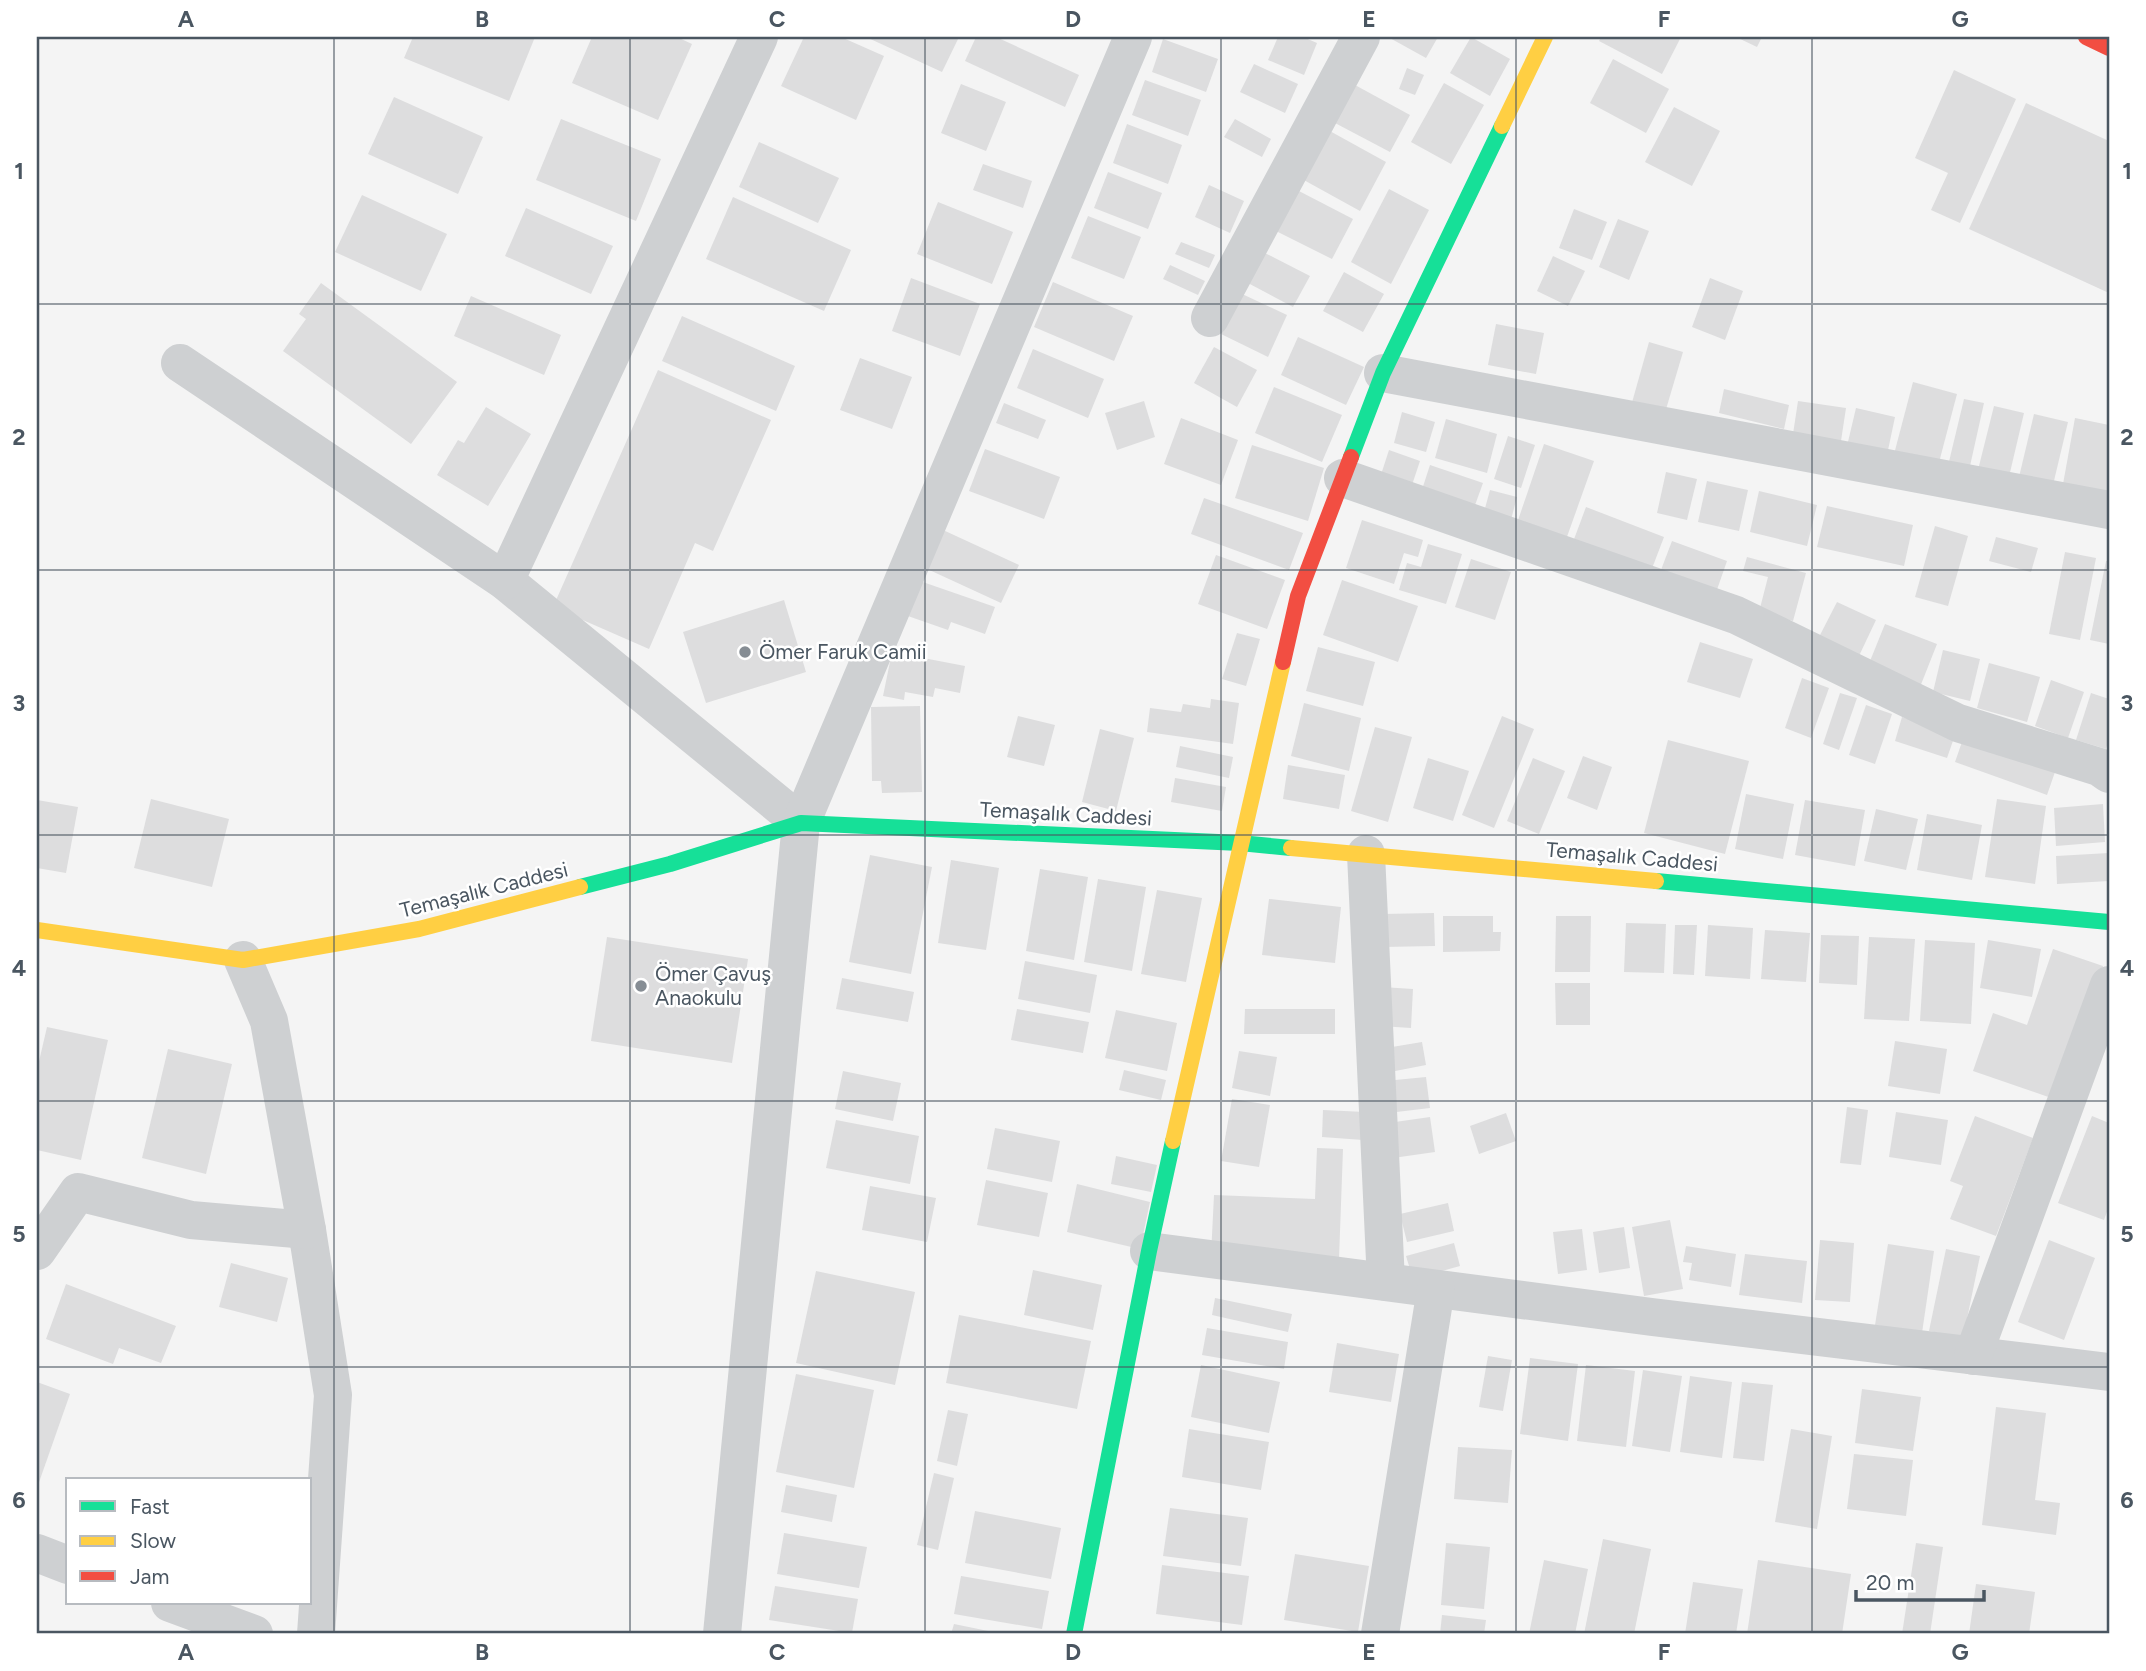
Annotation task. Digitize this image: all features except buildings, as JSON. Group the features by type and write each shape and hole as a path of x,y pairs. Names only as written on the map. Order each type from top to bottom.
{"street":[{"path":"505,581 759,37"},
{"path":"1210,318 1361,37"},
{"path":"1074,1634 1149,1251 1298,596 1383,373 1545,37"},
{"path":"2086,37 2109,47"},
{"path":"722,1634 801,823 1130,38"},
{"path":"180,363 505,581 801,823"},
{"path":"1383,373 2109,510"},
{"path":"1343,478 1736,615 1958,723 2099,767 2109,774"},
{"name":"Temaşalık Caddesi","path":"37,930 243,960 419,929 670,864 801,823 1240,843 2109,922"},
{"path":"1366,854 1385,1282"},
{"path":"243,960 270,1021 333,1395 316,1634"},
{"path":"1973,1356 2109,985"},
{"path":"37,1251 78,1192 191,1220 307,1230"},
{"path":"1149,1251 1652,1317 2109,1372"},
{"path":"1380,1634 1436,1289"},
{"path":"37,1553 66,1564"},
{"path":"172,1604 241,1632"}],"traffic: fast":[{"path":"1351,457 1383,373 1502,126"},
{"path":"580,887 670,864 801,823 1240,843 1291,848"},
{"path":"1656,881 2109,922"},
{"path":"1074,1634 1173,1141"}],"traffic: slow":[{"path":"1502,126 1545,37"},
{"path":"1173,1141 1283,662"},
{"path":"1291,848 1656,881"},
{"path":"37,930 243,960 419,929 580,887"}],"traffic: jam":[{"path":"2086,37 2109,48"},
{"path":"1283,662 1298,596 1351,457"}],"place":[{"name":"Ömer Faruk Camii","path":"745,652"},
{"name":"Ömer Çavuş Anaokulu","path":"641,986"}]}
